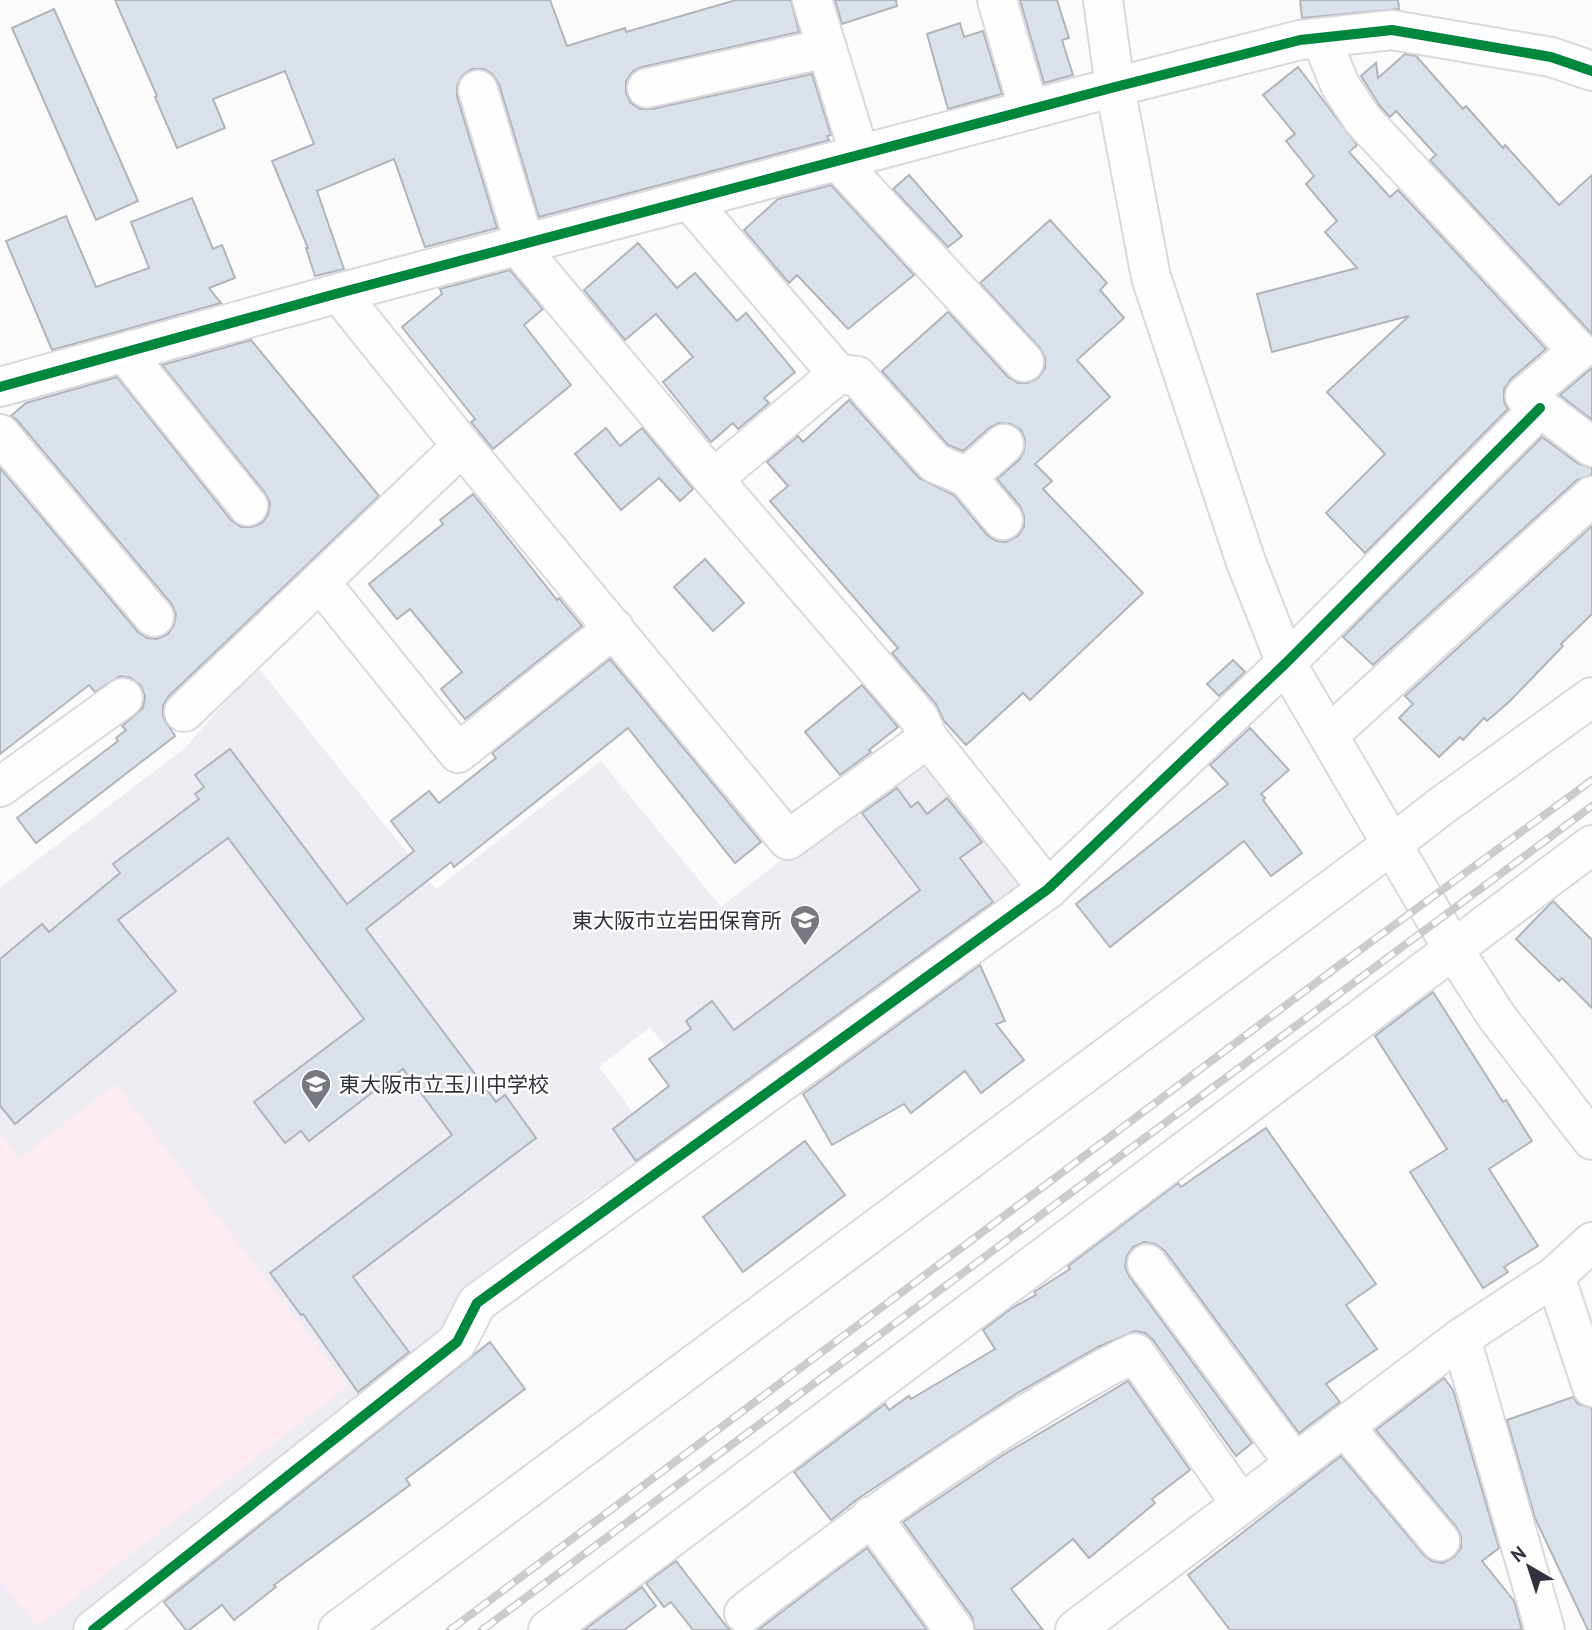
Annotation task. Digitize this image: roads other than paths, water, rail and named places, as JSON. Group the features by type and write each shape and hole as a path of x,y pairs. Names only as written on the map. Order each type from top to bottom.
{"street":[{"path":"812,0 827,48 850,159 1024,362"},
{"path":"997,0 1030,110"},
{"path":"1104,0 1115,87 1151,277 1246,562 1286,663 1330,734 1452,949 1497,1017 1592,1140"},
{"path":"0,387 339,293 1300,40 1392,30 1551,57 1592,71"},
{"path":"1321,38 1340,85 1363,120 1578,351 1525,397 1592,447"},
{"path":"647,88 827,48"},
{"path":"478,90 521,245 713,479 919,718 928,738 1048,889"},
{"path":"690,201 838,373 857,376 935,463 967,477 1003,520"},
{"path":"339,293 788,840 928,738"},
{"path":"125,353 248,506"},
{"path":"713,479 838,373"},
{"path":"93,1630 457,1342 477,1303 1048,889 1286,663 1540,408"},
{"path":"0,434 154,617"},
{"path":"967,477 1004,444"},
{"path":"184,712 462,446"},
{"path":"1330,734 1592,496"},
{"path":"320,582 458,753 614,628"},
{"path":"338,1630 1440,807 1592,697"},
{"path":"0,788 123,698"},
{"path":"548,1630 1592,845"},
{"path":"1075,1630 1461,1338 1555,1276 1592,1242"},
{"path":"1147,1264 1295,1464"},
{"path":"1555,1276 1592,1387"},
{"path":"1461,1338 1545,1630"},
{"path":"744,1613 871,1516 978,1444 1103,1368 1135,1353 1241,1504"},
{"path":"1344,1426 1440,1541"},
{"path":"871,1516 954,1630"}],"railway":[{"path":"450,1630 1341,964 1592,780"},
{"path":"482,1630 1592,806"}],"place":[{"name":"東大阪市立岩田保育所","path":"805,947"},
{"name":"東大阪市立玉川中学校","path":"316,1111"}]}
